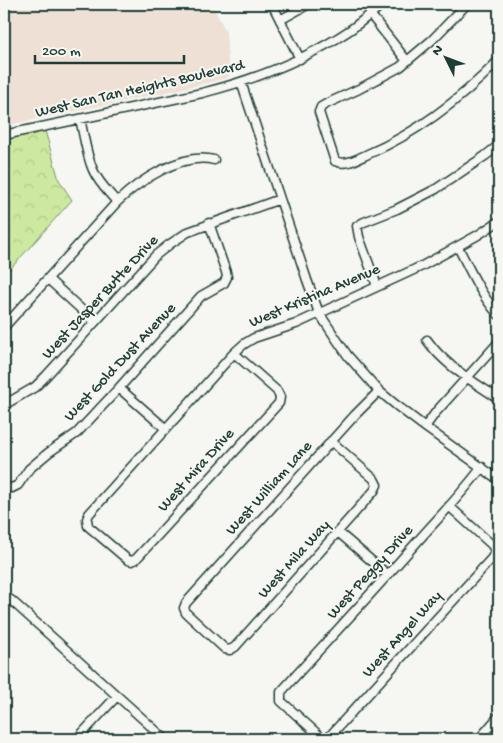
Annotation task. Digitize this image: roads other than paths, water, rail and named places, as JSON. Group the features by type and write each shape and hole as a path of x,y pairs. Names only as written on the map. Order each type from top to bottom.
{"street":[{"path":"272,4 300,59"},
{"path":"280,20 309,4"},
{"name":"West San Tan Heights Boulevard","path":"4,135 202,94 265,74 300,59 323,46 350,29 383,4"},
{"path":"467,4 432,40 408,61 373,82 321,107 319,112 335,160 341,163 348,162 379,149 420,127 455,102 499,60"},
{"path":"370,14 408,61"},
{"path":"241,82 306,280 319,313 348,356 379,390 425,427 499,480"},
{"path":"80,119 93,171 117,202"},
{"path":"377,286 359,237 358,226 436,189 499,145"},
{"path":"4,327 117,202 138,184 173,165 196,159 206,158 214,160"},
{"name":"West Jasper Butte Drive","path":"4,405 34,387 156,255 170,244 188,232 209,223 280,199"},
{"name":"West Kristina Avenue","path":"87,519 89,514 244,344 254,338 296,324 422,266 499,221"},
{"name":"West Gold Dust Avenue","path":"8,487 18,486 29,469 76,433 201,296 224,283 227,277 226,272 209,223"},
{"path":"458,246 485,297 499,315"},
{"path":"48,279 95,322"},
{"path":"427,340 435,351 467,377 499,399"},
{"path":"425,427 436,412 499,342"},
{"name":"West Mira Drive","path":"87,519 88,526 128,560 136,559 279,403 280,397 277,391 234,353"},
{"path":"119,388 166,429"},
{"name":"West William Lane","path":"230,650 225,649 186,613 184,608 186,603 379,390"},
{"name":"West Mila Way","path":"230,650 235,647 377,486 374,479 331,441"},
{"name":"West Peggy Drive","path":"281,696 281,692 388,575 482,467"},
{"name":"West Angel Way","path":"281,696 281,701 322,738 329,737 492,558 495,551 492,545 449,506"},
{"path":"338,532 388,575"},
{"path":"4,596 12,601 165,739"},
{"path":"76,739 117,696"},
{"path":"479,739 499,716"}]}
